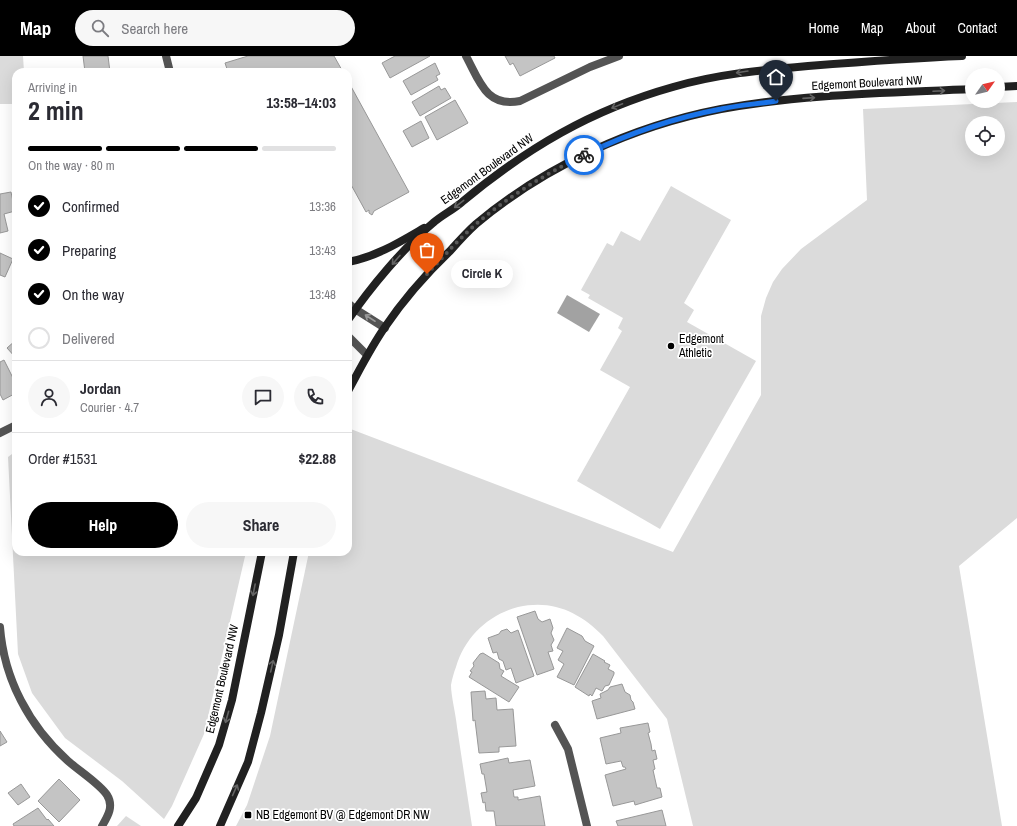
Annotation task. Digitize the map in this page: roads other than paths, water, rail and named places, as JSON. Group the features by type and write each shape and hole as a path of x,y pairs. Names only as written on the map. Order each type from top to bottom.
{"main road":[{"name":"Edgemont Boulevard NW","path":"352,314 400,256 433,223 460,204 489,179 542,143 604,112 638,98 666,89 709,78 746,72 878,60 962,56"},
{"path":"1005,87 1017,86"},
{"name":"Edgemont Boulevard NW","path":"352,383 367,355 384,328 427,274 475,225 505,202 570,162 604,146 667,122 722,109 789,99 965,89"},
{"path":"352,262 384,250 433,223"},
{"name":"Edgemont Boulevard NW","path":"178,826 196,798 219,745 232,700 261,556"},
{"path":"220,826 248,762 262,714 279,635 293,556"}],"street":[{"path":"166,56 169,68"},
{"path":"466,56 485,91 494,99 512,102 520,101 590,67 619,56"},
{"path":"352,306 384,328"},
{"path":"352,340 367,355"},
{"path":"0,433 12,427"},
{"path":"0,627 4,657 12,682 22,704 40,731 54,748 107,794 110,809 109,814 102,826"},
{"path":"555,725 568,749 587,826"}],"place":[{"name":"Circle K","path":"427,274"},
{"name":"Edgemont Athletic","path":"671,346"},
{"name":"NB Edgemont BV @ Edgemont DR NW","path":"248,815"}]}
